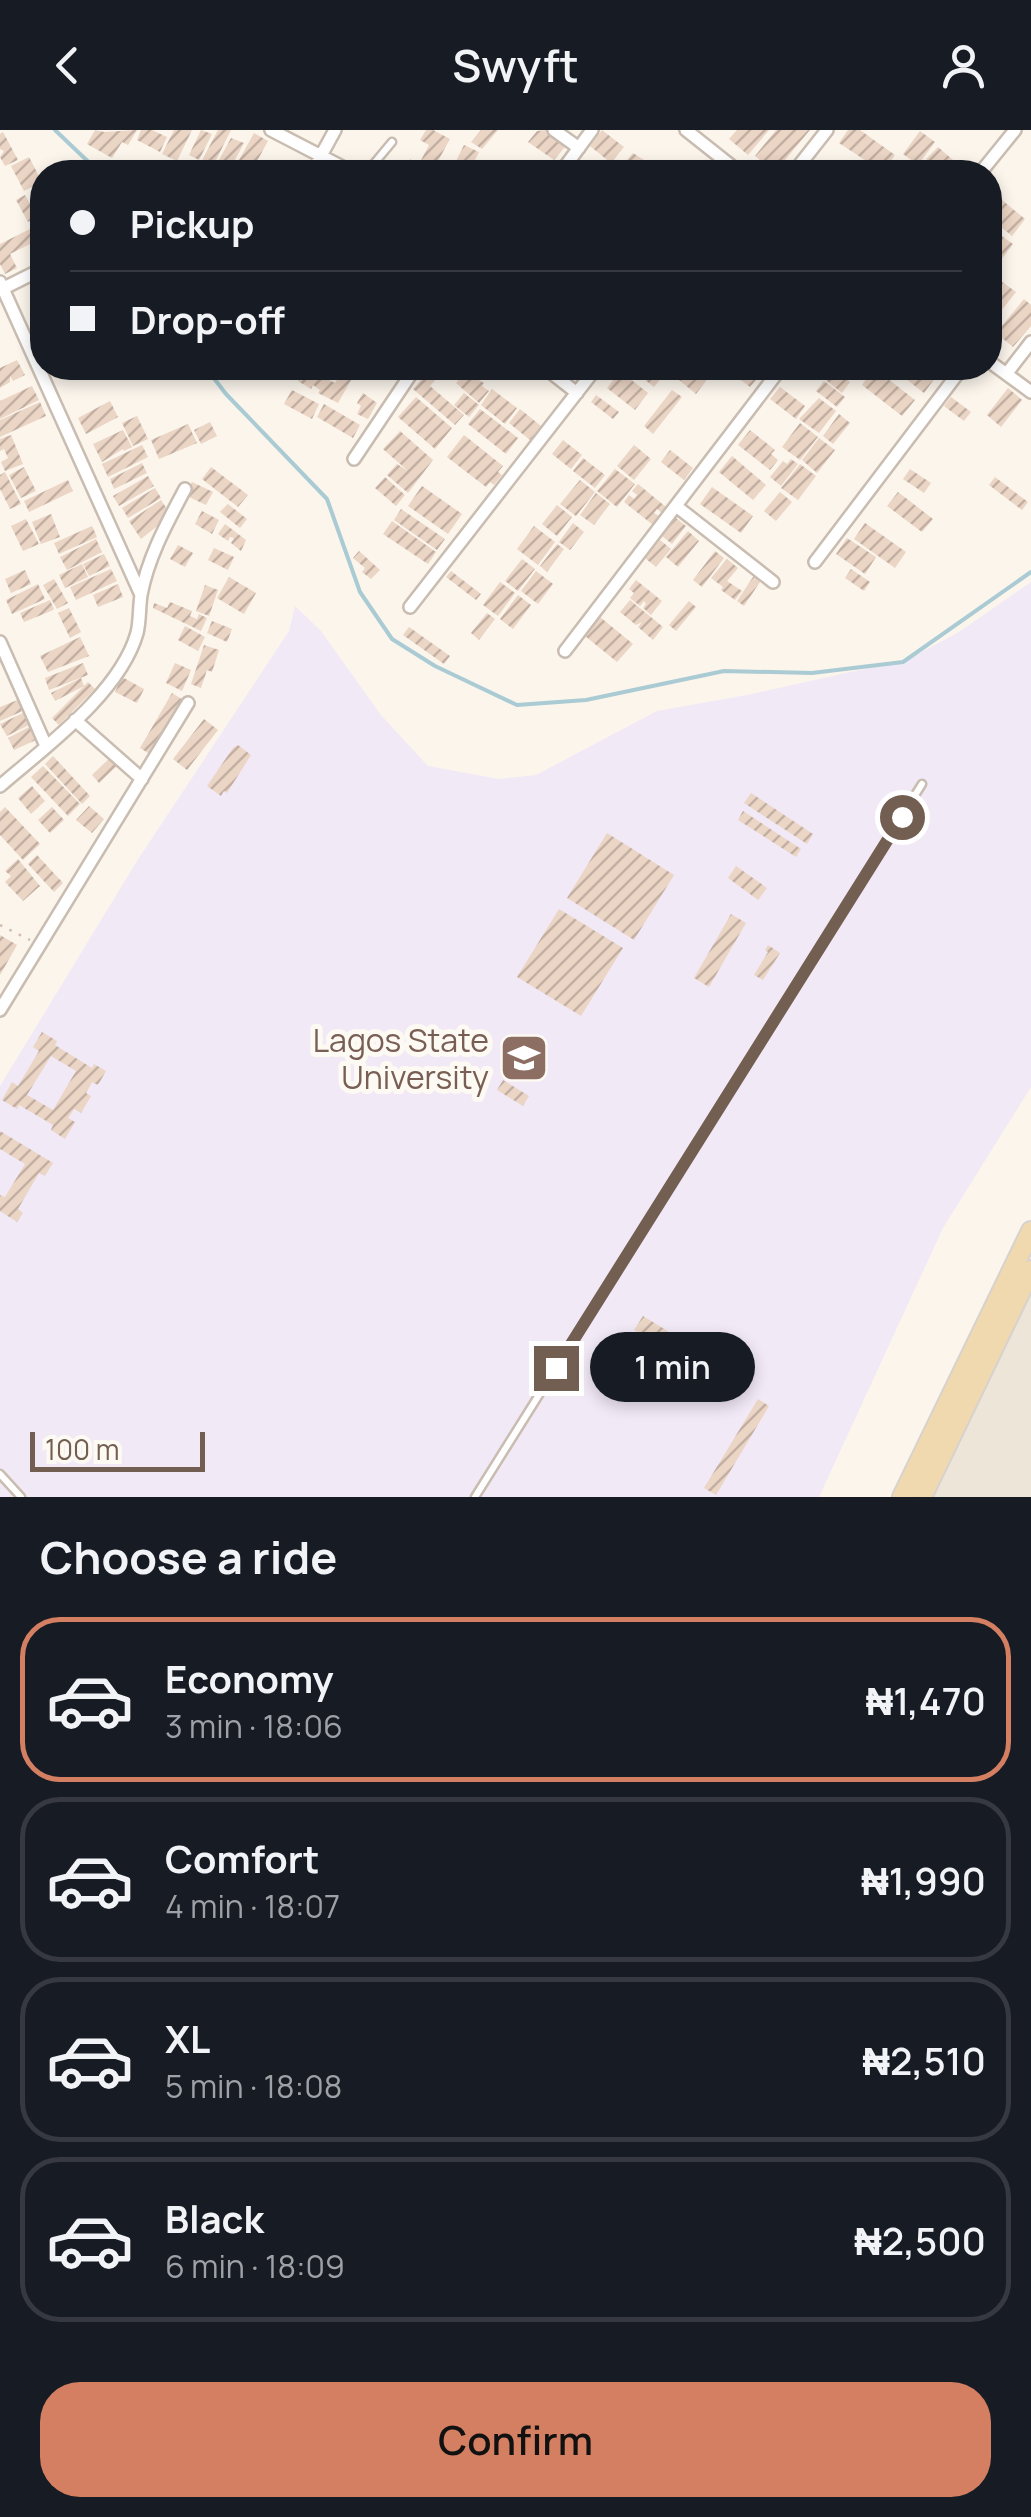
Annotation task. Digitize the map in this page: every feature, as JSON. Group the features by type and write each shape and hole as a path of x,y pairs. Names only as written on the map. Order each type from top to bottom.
{"main road":[{"path":"902,1497 1031,1231"},
{"path":"922,1497 1031,1270"}],"street":[{"path":"272,130 326,160"},
{"path":"318,160 335,130"},
{"path":"554,130 579,148"},
{"path":"570,160 592,130"},
{"path":"686,130 724,160"},
{"path":"803,160 827,130"},
{"path":"990,160 1014,130"},
{"path":"30,274 1,287 30,351"},
{"path":"1007,373 1031,342"},
{"path":"1002,370 1031,392"},
{"path":"43,380 141,594"},
{"path":"354,459 406,380"},
{"path":"560,380 577,393"},
{"path":"410,608 587,380"},
{"path":"565,651 772,380"},
{"path":"815,562 953,380"},
{"path":"0,786 106,688 124,661 137,634 141,594 161,535 185,489"},
{"path":"676,506 773,582"},
{"path":"0,642 46,746"},
{"path":"0,1010 188,703"},
{"path":"74,720 142,779"}],"lane":[{"path":"377,160 392,142"},
{"path":"476,1497 922,784"},
{"path":"0,1474 21,1497"}],"path":[{"path":"0,925 41,945"}],"shaded area":[{"name":"Lagos State University","path":"1031,582 1031,1087 943,1228 819,1497 0,1497 0,1086 137,861 289,631 295,606 321,631 381,715 428,766 499,779 536,775 657,711 909,659 959,632"},
{"path":"1031,1287 1031,1497 926,1497"}],"building":[{"path":"95,130 137,130 128,145 122,142 112,158 87,144"},
{"path":"141,130 167,137 160,152 137,140"},
{"path":"174,130 192,130 177,160 162,154"},
{"path":"201,130 212,134 199,160 189,155"},
{"path":"218,130 231,130 216,160 202,160"},
{"path":"426,130 450,139 439,160 421,160 429,145 420,140"},
{"path":"481,130 498,130 482,149 471,142"},
{"path":"547,130 564,143 554,160 528,142 537,131"},
{"path":"602,130 624,147 613,160 607,160 590,146"},
{"path":"737,130 769,130 748,155 729,139"},
{"path":"776,130 810,130 785,160 760,160 755,156"},
{"path":"848,130 860,130 895,155 891,160 865,160 839,143"},
{"path":"920,131 935,142 922,160 911,160 903,154"},
{"path":"3,132 18,160 5,166 0,157 4,151 0,149"},
{"path":"254,133 268,141 258,160 239,160"},
{"path":"231,138 244,143 235,160 219,160"},
{"path":"464,145 479,152 475,160 456,160"},
{"path":"938,147 953,160 927,160"},
{"path":"29,157 30,188 24,191 11,166"},
{"path":"25,195 30,203 30,221 28,222 16,200"},
{"path":"1002,200 1025,219 1012,236 1002,228"},
{"path":"30,229 30,244 10,254 17,268 5,274 0,264 0,244"},
{"path":"1002,236 1013,244 1002,259"},
{"path":"1002,282 1016,292 1002,310"},
{"path":"1024,299 1031,305 1031,326 1013,347 1002,338 1002,326"},
{"path":"17,360 25,375 13,381 10,376 10,382 0,388 0,368"},
{"path":"351,380 338,403 318,393 320,390 313,385 311,389 298,381"},
{"path":"421,380 435,380 430,386 464,415 455,425 413,389"},
{"path":"479,380 489,391 479,403 456,383"},
{"path":"613,380 631,380 648,393 635,410 607,388"},
{"path":"679,380 707,380 696,394"},
{"path":"826,380 848,380 842,393"},
{"path":"866,380 889,380 915,400 902,416 862,385"},
{"path":"907,380 934,380 924,393"},
{"path":"824,381 845,397 837,407 816,391"},
{"path":"32,386 39,400 0,419 0,401"},
{"path":"780,387 805,406 796,419 770,399"},
{"path":"1008,388 1022,400 1001,427 987,415"},
{"path":"492,389 517,408 505,424 481,405"},
{"path":"292,390 319,404 312,419 284,404"},
{"path":"672,390 682,397 653,434 644,426"},
{"path":"363,393 377,403 368,419 357,414 361,406 357,403"},
{"path":"464,393 479,405 469,417 454,405"},
{"path":"596,395 619,412 613,419 591,402"},
{"path":"416,397 452,428 435,449 398,417"},
{"path":"951,397 971,412 964,421 944,406"},
{"path":"819,398 836,411 819,433 799,419"},
{"path":"110,401 118,417 86,434 78,418"},
{"path":"40,402 46,416 0,437 0,420"},
{"path":"324,404 360,425 353,438 317,417"},
{"path":"480,409 518,438 506,454 468,424"},
{"path":"520,409 541,426 530,440 509,423"},
{"path":"839,414 850,423 833,444 823,436"},
{"path":"137,416 148,439 133,446 122,423"},
{"path":"210,422 217,436 201,444 194,430"},
{"path":"800,423 818,437 800,460 782,447"},
{"path":"188,424 197,443 159,459 151,440"},
{"path":"123,430 132,447 102,462 93,444"},
{"path":"750,430 775,450 771,454 778,460 770,470 738,445"},
{"path":"400,431 433,460 408,493 387,475 397,464 408,471 383,449"},
{"path":"11,435 23,464 5,471 1,462 8,458 4,449 0,451 0,439"},
{"path":"464,435 503,466 494,485 490,482 486,487 447,457"},
{"path":"819,438 835,450 817,473 802,460"},
{"path":"563,440 582,455 571,469 552,454"},
{"path":"142,445 148,457 108,477 102,464"},
{"path":"634,445 651,459 634,480 617,466"},
{"path":"670,450 693,468 684,480 661,462"},
{"path":"732,456 766,485 753,500 719,472"},
{"path":"583,458 605,475 595,488 573,471"},
{"path":"791,459 798,464 781,486 770,477 783,461 787,464"},
{"path":"142,463 147,473 114,489 110,479"},
{"path":"800,464 816,476 798,500 781,488"},
{"path":"24,467 36,491 21,498 9,475"},
{"path":"211,467 248,495 238,507 202,479"},
{"path":"615,469 635,484 617,507 597,491"},
{"path":"910,469 931,483 924,493 903,479"},
{"path":"5,472 21,504 10,509 0,489 0,475"},
{"path":"148,476 154,486 119,506 113,496"},
{"path":"385,477 405,495 396,506 375,488"},
{"path":"995,477 1028,502 1022,510 989,485"},
{"path":"68,480 73,491 29,512 24,501"},
{"path":"580,480 595,492 576,516 560,504"},
{"path":"192,482 213,492 206,505 185,495"},
{"path":"638,484 666,507 662,513 657,509 654,513 659,516 653,525 624,502 629,495 634,499 637,495 632,491"},
{"path":"422,486 462,514 448,534 408,506"},
{"path":"712,487 753,516 741,533 700,504"},
{"path":"155,488 161,498 128,518 122,508"},
{"path":"780,492 792,502 776,521 764,511"},
{"path":"898,492 933,519 922,532 887,506"},
{"path":"596,493 610,504 594,525 580,515"},
{"path":"161,500 171,515 141,539 129,521"},
{"path":"228,504 247,519 240,528 220,512"},
{"path":"557,505 572,517 557,536 542,524"},
{"path":"401,509 445,539 437,550 394,520"},
{"path":"202,511 219,520 212,534 195,524"},
{"path":"51,514 60,537 41,544 32,522"},
{"path":"676,518 686,526 672,544 662,536"},
{"path":"26,519 39,544 23,551 11,526"},
{"path":"392,521 436,552 428,564 383,534"},
{"path":"573,523 584,532 570,550 559,542"},
{"path":"865,523 906,552 895,568 854,539"},
{"path":"225,524 246,540 241,551 231,543 234,538 228,541 218,534"},
{"path":"92,526 97,537 59,554 54,543"},
{"path":"534,526 555,542 538,565 517,549"},
{"path":"688,531 699,541 678,567 666,557"},
{"path":"847,538 876,557 865,574 836,554"},
{"path":"96,539 102,552 67,570 60,557"},
{"path":"660,540 671,549 656,567 645,558"},
{"path":"557,544 564,549 547,572 540,566"},
{"path":"178,545 193,553 185,567 170,559"},
{"path":"214,548 234,557 228,570 208,560"},
{"path":"359,551 380,570 371,579 353,558"},
{"path":"715,551 724,558 702,587 693,580"},
{"path":"104,554 110,566 89,576 83,564"},
{"path":"522,559 535,569 518,591 505,581"},
{"path":"727,559 738,568 727,581 742,591 735,600 711,578"},
{"path":"82,564 88,577 65,588 59,575"},
{"path":"111,569 117,581 76,600 70,587"},
{"path":"851,569 870,582 864,591 845,578"},
{"path":"25,570 31,584 11,593 5,579"},
{"path":"451,571 481,594 476,600 446,577"},
{"path":"536,571 553,584 538,604 521,591"},
{"path":"755,574 762,579 744,606 737,601"},
{"path":"229,577 256,593 244,614 217,598"},
{"path":"54,579 68,603 57,609 43,585"},
{"path":"636,580 662,601 651,615 643,608 644,601 640,606 630,598 634,593 629,589"},
{"path":"500,582 515,593 498,616 483,605"},
{"path":"38,584 45,599 12,614 6,600"},
{"path":"118,584 123,597 98,607 93,595"},
{"path":"205,585 218,590 209,616 196,611"},
{"path":"518,595 531,605 513,629 500,619"},
{"path":"50,600 54,609 24,622 20,613"},
{"path":"630,600 663,627 653,640 638,627 642,622 636,625 620,612"},
{"path":"689,601 696,607 676,631 669,625"},
{"path":"170,602 192,611 190,616 197,619 199,614 207,618 201,631 153,608 154,603 167,608"},
{"path":"69,608 81,632 70,638 58,613"},
{"path":"487,613 495,619 479,640 471,633"},
{"path":"600,617 633,644 617,662 585,636"},
{"path":"212,621 232,629 227,642 207,633"},
{"path":"185,626 205,637 198,651 178,640"},
{"path":"409,627 450,656 444,664 403,635"},
{"path":"80,637 89,656 48,672 40,656"},
{"path":"204,645 219,650 212,672 207,670 201,688 191,684"},
{"path":"83,663 88,675 49,690 45,678"},
{"path":"175,663 191,670 182,691 166,683"},
{"path":"122,677 144,689 137,703 115,692"},
{"path":"81,678 84,686 55,701 51,693"},
{"path":"88,682 95,689 59,725 52,718"},
{"path":"172,693 185,701 153,756 140,748"},
{"path":"20,699 25,710 0,721 0,707"},
{"path":"23,713 29,725 7,736 0,724"},
{"path":"204,719 218,730 187,770 173,759"},
{"path":"29,727 36,740 14,750 8,738"},
{"path":"238,745 251,755 227,793 224,791 221,796 207,786"},
{"path":"53,756 90,796 82,804 45,764"},
{"path":"111,757 118,765 99,783 92,775"},
{"path":"43,766 80,804 68,816 31,777"},
{"path":"32,786 45,801 31,814 18,798"},
{"path":"751,793 813,834 807,844 744,803"},
{"path":"89,806 104,819 92,833 76,820"},
{"path":"5,807 40,844 23,860 0,835 0,812"},
{"path":"52,807 64,820 50,833 38,820"},
{"path":"743,811 801,849 796,857 738,820"},
{"path":"607,833 674,875 634,940 567,898"},
{"path":"37,855 63,883 54,892 28,864"},
{"path":"18,859 40,886 23,901 5,882 11,876 5,871"},
{"path":"736,866 767,888 758,900 728,878"},
{"path":"559,909 623,948 581,1016 517,977"},
{"path":"731,914 746,923 709,987 694,978"},
{"path":"0,935 17,945 0,975"},
{"path":"768,945 780,953 763,980 754,975"},
{"path":"42,1032 92,1068 94,1064 106,1071 98,1085 92,1082 86,1093 91,1096 81,1113 74,1109 68,1118 75,1122 65,1139 51,1130 53,1125 2,1100 12,1082 18,1086 39,1051 33,1047","holes":["51,1056 76,1071 53,1110 27,1095"]},
{"path":"503,1080 529,1096 523,1106 497,1090"},
{"path":"0,1131 53,1163 45,1176 39,1173 18,1209 23,1213 17,1222 0,1211 0,1195 5,1197 25,1164 0,1149"},
{"path":"643,1316 715,1360 706,1375 634,1330"},
{"path":"758,1399 769,1406 716,1495 704,1488"}],"waterway":[{"path":"55,130 86,160"},
{"path":"215,380 327,499 360,592 392,639 435,666 517,705 586,700 724,671 812,673 903,662 1031,572"}],"place":[{"name":"Lagos State University","path":"524,1058"}],"route":[{"path":"556,1368 902,817"}]}
